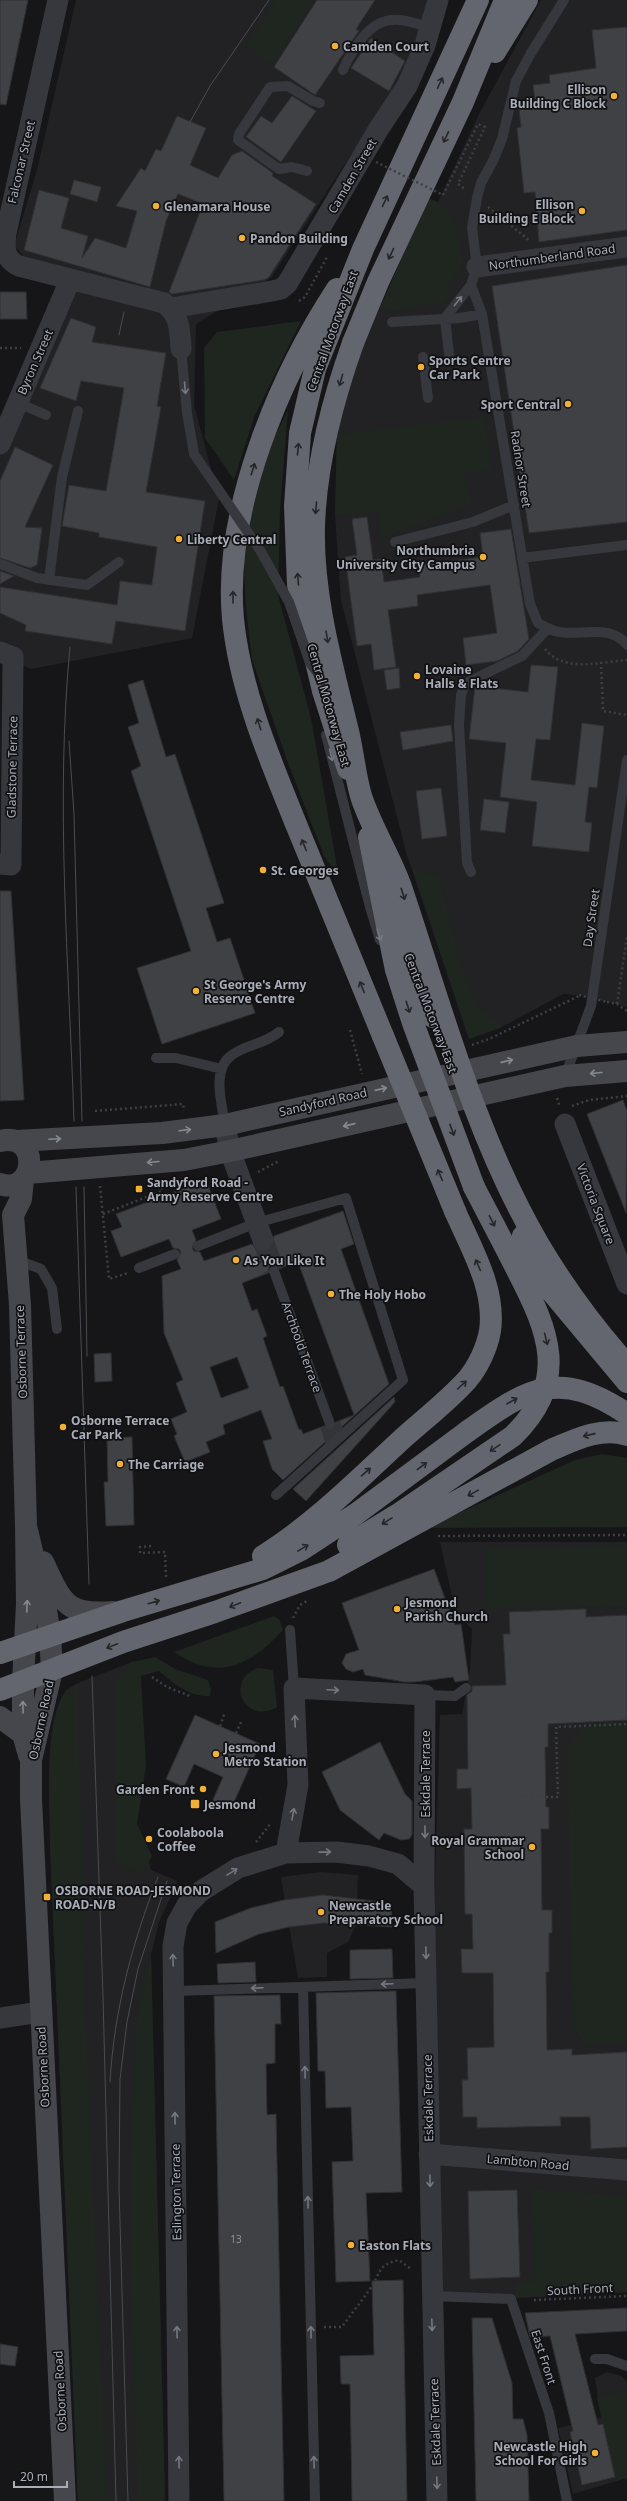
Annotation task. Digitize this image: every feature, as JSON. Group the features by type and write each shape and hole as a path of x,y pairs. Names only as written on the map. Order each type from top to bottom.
{"highway":[{"path":"451,60 463,0"},
{"name":"Central Motorway East","path":"478,0 363,249 315,369 300,433 295,506 298,585 310,642 325,698 399,930 493,1173 551,1291 627,1382"},
{"name":"Central Motorway East","path":"505,0 463,102 378,282 341,377 320,460 314,527 319,590 340,702 361,796 400,883 442,1017 493,1151 520,1209 553,1268 627,1365"},
{"path":"463,102 527,0"},
{"path":"216,1584 284,1543 368,1471 468,1379 483,1356 490,1332 491,1309 486,1283 269,757 246,680 233,619 233,570 241,512 279,395 315,322 363,249"},
{"path":"272,1590 397,1515 513,1436 528,1421 537,1407 548,1368 548,1344 541,1319 474,1186 413,1023 396,970 361,796"},
{"path":"0,1653 123,1611 263,1569 301,1550 356,1514 468,1431 511,1401 530,1392 554,1388 579,1390 604,1398 627,1414"},
{"path":"0,1690 123,1642 215,1612 329,1570 551,1450 578,1438 600,1433 627,1435"}],"main road":[{"name":"Sandyford Road","path":"8,1141 162,1133 225,1125 577,1046 627,1042"},
{"path":"13,1215 4,1199 1,1185 10,1185 25,1176 184,1160 565,1076 627,1072"},
{"name":"Osborne Terrace","path":"8,1141 27,1151 30,1166 25,1176 20,1199 13,1215 17,1260 28,1604 22,1681 23,1734 31,1760"},
{"path":"26,1526 61,1596 72,1608 94,1614 123,1611"},
{"name":"Osborne Terrace","path":"26,1526 50,1635"},
{"name":"Osborne Road","path":"50,1635 52,1670 31,1760 40,2012 65,2501"},
{"path":"0,1717 23,1734"}],"street":[{"name":"Falconar Street","path":"58,0 5,210 4,246 7,257 20,266 70,280"},
{"name":"Camden Street","path":"171,308 272,291 285,286 407,86 416,68 438,0"},
{"name":"Northumberland Road","path":"474,276 533,259 627,247"},
{"path":"70,280 157,300 171,308 180,328 182,349"},
{"name":"Byron Street","path":"0,444 70,280"},
{"name":"Gladstone Terrace","path":"0,864 11,865 7,654"},
{"name":"Victoria Square","path":"565,1124 627,1284"},
{"path":"225,1125 230,1151 259,1231"},
{"path":"286,1853 298,1785 294,1688 425,1695"},
{"name":"Eskdale Terrace","path":"425,1695 424,1886 437,2501"},
{"name":"Eslington Terrace","path":"179,2501 173,1946 177,1923 187,1905 200,1891 238,1868 286,1853 336,1852 369,1856 398,1864 424,1886"},
{"path":"0,2018 40,2012"},
{"name":"Lambton Road","path":"429,2154 627,2170"}],"lane":[{"name":"Radnor Street","path":"548,628 538,623 530,604 482,314 474,276 472,227 481,183 493,161 502,139 516,81 531,52 564,0"},
{"path":"343,70 368,29 380,22 413,22 429,28"},
{"path":"307,171 292,167 279,169 238,140 239,134 270,87 288,86 313,102 320,103"},
{"path":"449,354 445,318 474,276"},
{"path":"392,322 460,318 482,314"},
{"path":"182,349 187,413 194,454 260,550 289,602 310,663 370,908 382,946 396,970"},
{"path":"423,357 428,398"},
{"path":"18,403 46,415"},
{"path":"49,580 62,477 78,411"},
{"path":"395,542 473,522 514,505"},
{"path":"522,558 627,545"},
{"path":"0,564 22,573 49,580 87,585 119,562"},
{"path":"471,872 467,863 459,725 461,695 465,684 522,656 548,628 570,633 610,633 625,639"},
{"path":"310,663 340,702"},
{"name":"Day Street","path":"565,1076 591,1006 627,760"},
{"path":"225,1125 220,1080 222,1070 232,1055 268,1041 279,1032"},
{"path":"156,1058 176,1058 222,1070"},
{"path":"198,1246 259,1231 346,1198 403,1380 276,1495"},
{"path":"140,1268 175,1254"},
{"path":"17,1260 41,1269 52,1288 57,1329"},
{"name":"Archbold Terrace","path":"274,1270 330,1424"},
{"path":"290,1630 294,1688"},
{"path":"425,1695 455,1696 466,1688"},
{"path":"174,1991 426,1983"},
{"path":"303,1987 315,2501"},
{"name":"East Front","path":"432,2296 511,2298 549,2413 567,2501"},
{"path":"595,2359 607,2359 627,2366"}],"path":[{"path":"376,162 444,195 478,124 485,127 462,176"},
{"path":"477,198 530,239 533,259"},
{"path":"538,640 550,655 568,665 627,660"},
{"path":"601,662 603,711 627,715"},
{"path":"617,1004 627,936"},
{"path":"474,1044 489,1039 579,995 617,1004 627,1011"},
{"path":"350,1030 364,1080"},
{"path":"565,1124 571,1121 572,1106 589,1100 627,1096"},
{"path":"95,1110 183,1104"},
{"path":"103,1214 162,1191 161,1182"},
{"path":"100,1185 109,1279 140,1268"},
{"path":"436,1536 627,1535"},
{"path":"151,1546 140,1547 140,1553 165,1552 166,1584"},
{"path":"290,1630 296,1610 314,1598"},
{"path":"152,1677 167,1687 190,1696"},
{"path":"220,1726 225,1712"},
{"path":"236,1733 242,1720"},
{"path":"521,1797 558,1797 556,1727 627,1724"},
{"path":"311,2327 342,2327 371,2289 377,2273 387,2262 399,2260 411,2267 412,2275"},
{"name":"South Front","path":"534,2300 627,2296"}],"shaded area":[{"path":"76,0 427,0 411,62 271,278 196,324 194,405 219,499 192,638 31,669 0,655 0,444 70,280 24,257 14,246 37,170"},
{"path":"276,0 314,0 271,65 246,46"},
{"name":"Northumbria University City Campus","path":"541,0 627,0 627,1007 579,995 563,994 500,1028 469,1039 406,852 341,600 335,515 337,434 348,382 428,198 438,202 479,114"},
{"path":"428,198 438,203 452,217 456,225 463,264 452,279 448,298 441,306 434,303 389,312 380,308"},
{"path":"301,321 255,415 234,480 205,438 204,348 217,332"},
{"path":"288,410 280,510 278,595 311,718 339,878 324,856 287,760 252,660 246,608 243,550 249,509 274,438"},
{"path":"484,417 492,470 465,474 471,504 380,539 379,512 335,515 337,434"},
{"path":"412,867 438,876 462,968 478,1008 496,1020 500,1028 469,1039"},
{"path":"602,1454 627,1458 627,1527 426,1528 575,1460"},
{"name":"Royal Grammar School","path":"440,1542 627,1542 627,2292 519,2298 437,2293 432,1979 440,1715 462,1714 470,1671 472,1629 456,1614"},
{"path":"627,1546 627,1606 486,1609 485,1548"},
{"path":"274,1616 279,1619 283,1630 259,1653 246,1661 233,1666 219,1668 205,1666 190,1661 174,1652"},
{"path":"155,1657 175,1669 208,1680 211,1689 210,1696 196,1695 183,1689 159,1671 141,1676 146,1765 137,1824 152,1856 142,1874 115,1862 115,1682 132,1662"},
{"path":"132,1662 131,1826 148,1856 151,1870 178,1881 159,1922 151,1955 165,2501 78,2501 50,1846 50,1756 55,1718 66,1691 78,1683"},
{"path":"258,1668 273,1670 277,1707 266,1711 256,1711 248,1706 243,1700 240,1691 242,1682 247,1674"},
{"path":"78,1683 78,1746 85,2010 107,2501 78,2501 50,1846 49,1766 53,1723 58,1706 65,1692"},
{"path":"627,1722 627,2044 585,2045 573,2028 567,1748 584,1725"},
{"name":"Newcastle Preparatory School","path":"321,1872 358,1875 356,1925 348,1942 327,1953 327,1977 298,1978 281,1877"},
{"path":"151,1955 165,2501 138,2501 130,2270 131,2145 135,2039 139,2004"},
{"path":"532,2189 627,2196 627,2292 514,2298 515,2283 534,2282"},
{"name":"Newcastle High School For Girls","path":"607,2372 621,2376 627,2382 627,2478 573,2494 558,2428 601,2418 595,2378"},
{"path":"627,2391 627,2478 616,2481 597,2397"}],"building":[{"path":"0,0 28,0 6,105 0,104"},
{"name":"Camden Court","path":"317,0 375,0 356,29 359,31 315,95 274,67"},
{"path":"627,27 627,230 539,242 535,192 524,193 517,128 521,127 519,109 536,107 533,85 550,83 549,75 596,68 592,30"},
{"path":"371,38 405,61 389,91 351,68"},
{"path":"292,96 316,111 281,162 246,137 261,116 272,123"},
{"path":"177,116 206,128 190,165 218,178 232,155 242,151 273,173 272,176 316,204 269,277 264,280 172,294 169,292 203,204 178,194 166,221 150,287 24,250 39,190 69,198 61,228 88,236 82,258 95,238 126,248 137,211 116,206 141,168 145,171 156,149 161,151"},
{"path":"74,180 101,187 97,202 70,194"},
{"name":"Sport Central","path":"627,265 627,522 529,533 492,286"},
{"path":"0,292 26,292 27,319 0,319"},
{"path":"71,318 96,327 92,342 166,353 157,406 161,407 146,492 205,501 185,631 116,621 112,644 25,631 26,625 0,613 0,587 117,605 120,581 152,585 157,547 99,537 99,533 62,526 69,485 106,491 124,388 81,381 76,401 40,388"},
{"path":"15,447 53,465 25,527 42,528 37,565 30,568 0,558 0,481"},
{"name":"Lovaine Halls & Flats","path":"367,517 373,560 381,559 384,582 420,577 419,565 483,557 480,533 511,529 529,639 518,651 497,661 466,665 463,638 497,633 490,585 417,595 418,606 388,610 396,667 374,670 371,644 357,646 345,557 357,555 352,519"},
{"path":"0,571 14,576 0,584"},
{"path":"531,665 558,667 550,740 536,739 531,780 575,785 582,723 604,726 597,788 589,787 585,822 592,823 589,852 532,846 537,802 500,797 506,743 469,739 475,686 528,692"},
{"path":"399,668 400,688 387,690 384,670"},
{"path":"143,680 166,757 175,754 224,903 206,908 217,942 230,938 255,1013 162,1044 137,968 191,951 131,771 141,766 128,727 139,723 128,685"},
{"path":"451,725 453,741 403,750 400,732"},
{"path":"441,788 447,836 422,839 416,791"},
{"path":"484,799 509,802 505,833 480,830"},
{"path":"0,891 11,891 24,1100 0,1101"},
{"path":"623,1100 627,1111 626,1213 587,1114"},
{"path":"206,1180 221,1219 192,1230 196,1240 192,1248 194,1251 200,1252 204,1261 252,1244 256,1249 267,1251 272,1247 274,1236 343,1211 354,1244 341,1249 389,1384 283,1480 272,1469 263,1441 272,1439 261,1410 223,1425 225,1434 206,1442 210,1452 185,1462 174,1436 177,1434 171,1419 187,1412 176,1383 183,1380 164,1333 162,1276 181,1269 177,1260 181,1252 179,1249 173,1248 169,1239 121,1257 111,1231 122,1227 116,1214","holes":["298,1262 354,1415 336,1422 335,1428 332,1430 324,1426 303,1434 301,1429 299,1430 283,1386 280,1387 263,1338 267,1336 257,1309 252,1311 242,1283 268,1273 269,1267 272,1265 280,1268","237,1357 249,1388 221,1398 210,1367"]},
{"path":"111,1353 112,1381 95,1382 94,1354"},
{"path":"394,1397 395,1402 306,1501 293,1489"},
{"path":"132,1437 134,1525 106,1526 104,1482 108,1482 107,1438"},
{"path":"434,1569 455,1625 461,1624 469,1680 455,1682 453,1677 404,1682 365,1675 363,1669 353,1672 346,1669 342,1663 346,1654 359,1650 342,1603"},
{"path":"586,1609 586,1617 627,1615 627,1720 548,1724 548,1747 545,1747 546,1807 549,1807 549,1829 541,1829 542,1910 552,1910 552,1933 549,1933 549,1972 546,1972 547,2050 572,2049 572,2055 627,2052 627,2147 591,2149 590,2117 560,2117 561,2126 477,2128 477,2117 463,2117 462,2080 468,2080 467,2048 494,2047 493,1973 462,1973 461,1949 473,1949 472,1914 465,1914 464,1829 472,1829 471,1788 457,1789 457,1769 468,1769 467,1695 472,1691 472,1686 506,1685 503,1634 510,1634 509,1612"},
{"name":"Jesmond Metro Station","path":"195,1715 260,1744 230,1811 212,1802 223,1777 194,1764 184,1787 166,1779"},
{"path":"380,1742 405,1794 412,1801 412,1835 409,1839 401,1840 384,1833 379,1840 340,1810 322,1772"},
{"path":"323,1895 391,1903 392,1927 324,1923 289,1927 259,1934 216,1953 215,1922 251,1908 284,1900"},
{"path":"392,1949 393,1978 350,1979 350,1950"},
{"path":"255,1962 256,1982 218,1983 217,1964"},
{"path":"396,1991 402,2192 366,2193 370,2281 336,2282 332,2162 353,2161 351,2107 326,2108 325,2071 318,2071 316,1993"},
{"path":"280,1995 281,2024 275,2024 275,2063 266,2064 267,2115 276,2114 284,2501 224,2501 214,1996"},
{"path":"517,2190 520,2277 470,2279 468,2191"},
{"path":"403,2280 407,2501 352,2501 350,2384 341,2384 340,2356 374,2355 372,2281"},
{"path":"627,2308 627,2331 575,2334 598,2425 603,2424 615,2477 582,2485 570,2432 573,2431 550,2336 530,2337 525,2313"},
{"path":"472,2318 492,2318 512,2383 513,2419 523,2419 527,2435 529,2501 476,2501"},
{"path":"0,2344 18,2347 15,2366 0,2364"}],"tunnel":[{"path":"263,1240 274,1271"},
{"path":"330,1424 336,1442"}],"tram line":[{"path":"190,122 210,86 269,0"},
{"path":"119,335 124,312"},
{"path":"70,647 66,705 63,824 64,884 74,1121"},
{"path":"69,741 74,814 82,1121"},
{"path":"76,1187 89,1584"},
{"path":"84,1187 87,1356"},
{"path":"92,1676 103,1996 116,2501"},
{"path":"110,2082 112,2056 120,2003 132,1952 158,1877"},
{"path":"128,2501 119,2187 120,2079 127,2022 138,1969 167,1881"}],"place":[{"name":"Camden Court","path":"335,46"},
{"name":"Ellison Building C Block","path":"614,96"},
{"name":"Glenamara House","path":"156,206"},
{"name":"Ellison Building E Block","path":"582,211"},
{"name":"Pandon Building","path":"242,238"},
{"name":"Sports Centre Car Park","path":"421,367"},
{"name":"Sport Central","path":"568,404"},
{"name":"Liberty Central","path":"179,539"},
{"name":"Northumbria University City Campus","path":"483,557"},
{"name":"Lovaine Halls & Flats","path":"417,676"},
{"name":"St. Georges","path":"263,870"},
{"name":"St George's Army Reserve Centre","path":"196,991"},
{"name":"Sandyford Road - Army Reserve Centre","path":"139,1189"},
{"name":"As You Like It","path":"236,1260"},
{"name":"The Holy Hobo","path":"331,1294"},
{"name":"Osborne Terrace Car Park","path":"63,1427"},
{"name":"The Carriage","path":"120,1464"},
{"name":"Jesmond Parish Church","path":"397,1609"},
{"name":"Jesmond Metro Station","path":"216,1754"},
{"name":"Garden Front","path":"203,1789"},
{"name":"Jesmond","path":"195,1804"},
{"name":"Coolaboola Coffee","path":"149,1839"},
{"name":"Royal Grammar School","path":"532,1847"},
{"name":"OSBORNE ROAD-JESMOND ROAD-N/B","path":"47,1897"},
{"name":"Newcastle Preparatory School","path":"321,1912"},
{"name":"Easton Flats","path":"351,2245"},
{"name":"Newcastle High School For Girls","path":"595,2453"}]}
